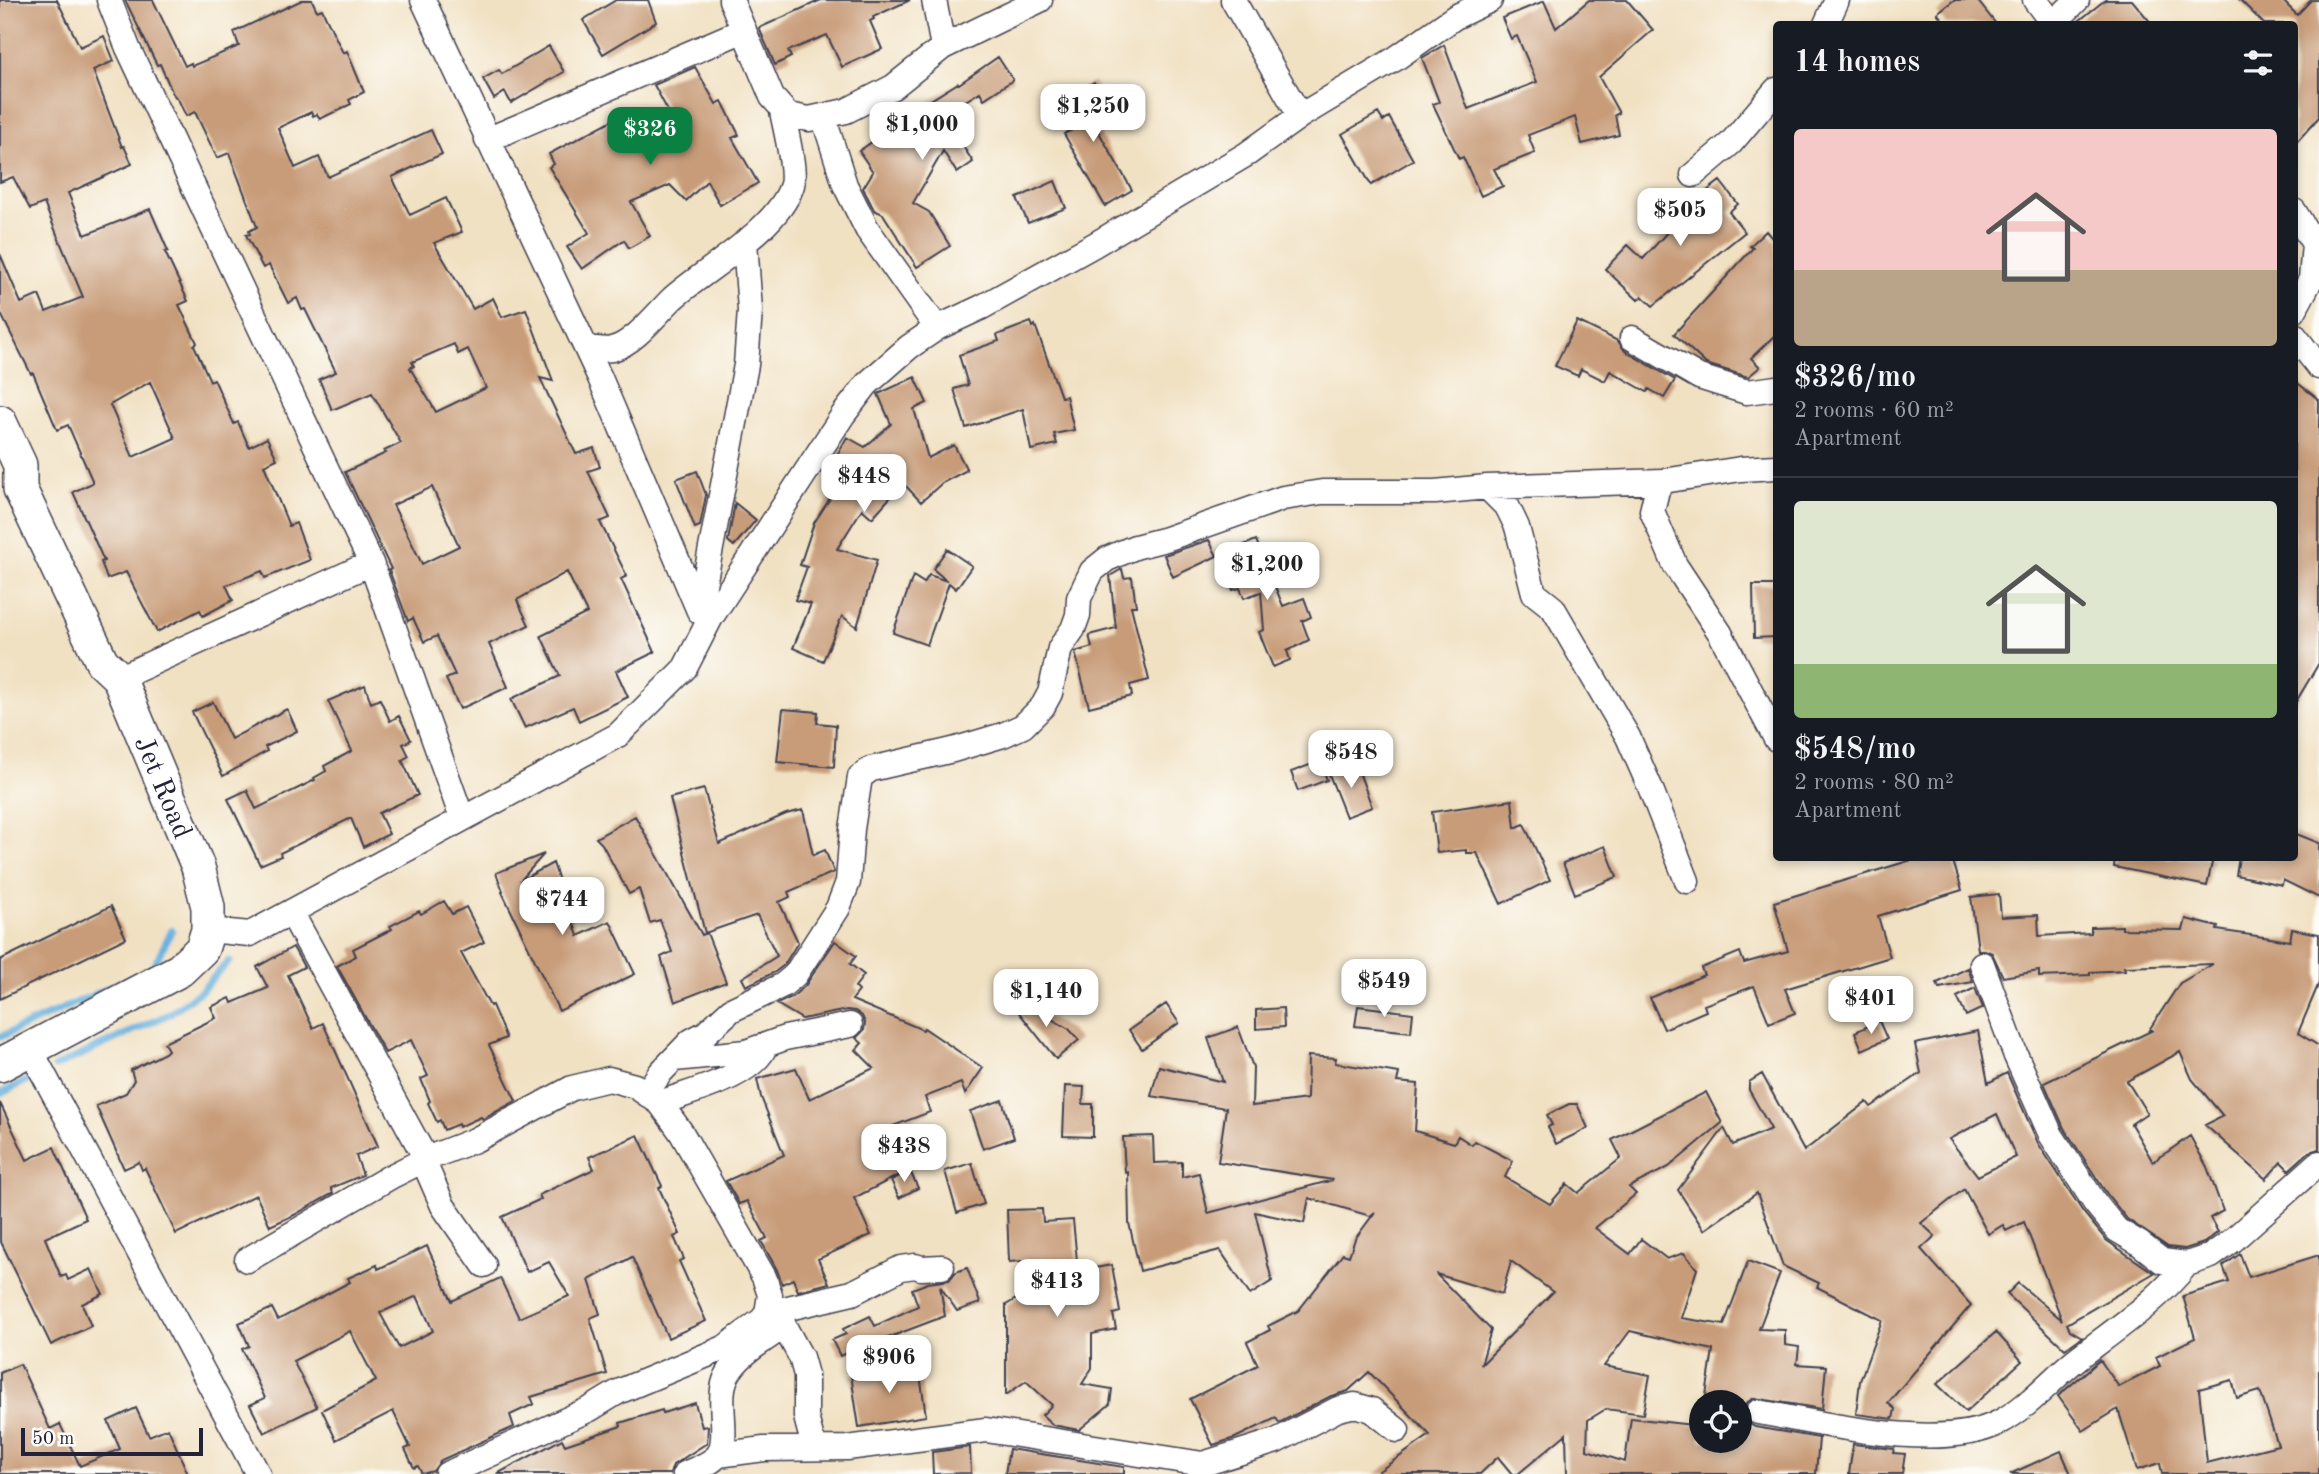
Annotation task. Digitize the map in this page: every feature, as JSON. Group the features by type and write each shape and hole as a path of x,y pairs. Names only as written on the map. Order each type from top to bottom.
{"main road":[{"name":"Jet Road","path":"0,422 10,470 102,662 119,678 198,867 208,907 208,930"},
{"path":"0,1065 180,970 202,949 208,930"}],"street":[{"path":"109,0 128,48 371,563 461,818"},
{"path":"423,0 586,348 704,615"},
{"path":"732,0 772,97 788,115 809,119 846,111 893,86 943,47 1040,0"},
{"path":"934,0 943,47"},
{"path":"1233,0 1300,116"},
{"path":"1827,21 1837,0"},
{"path":"2035,0 2051,21"},
{"path":"2056,21 2077,0"},
{"path":"704,615 843,415 867,384 909,346 937,328 982,307 1106,238 1247,154 1300,116 1395,59 1479,2"},
{"path":"487,140 744,30"},
{"path":"1693,175 1731,143 1773,94"},
{"path":"586,348 611,350 622,345 674,297 746,242 778,208 792,184 790,153 782,111"},
{"path":"822,116 845,185 867,229 937,328"},
{"path":"2298,218 2314,244 2311,279 2298,303"},
{"path":"208,930 250,934 618,735 685,668 704,615 746,365 750,310 746,242"},
{"path":"1632,338 1699,377 1747,392 1773,388"},
{"path":"2298,340 2319,367"},
{"path":"653,1098 661,1072 691,1041 706,1033 731,1010 783,985 795,975 838,908 848,882 857,784 860,777 871,769 953,750 1023,726 1043,706 1054,679 1060,649 1073,629 1078,615 1079,598 1084,585 1092,571 1107,559 1283,498 1322,492 1435,492 1487,487 1663,481 1741,469 1773,467"},
{"path":"1663,481 1657,490 1652,511 1675,565 1720,634 1773,733"},
{"path":"1487,487 1508,508 1517,527 1534,593 1553,608 1628,737 1687,881"},
{"path":"119,678 371,563"},
{"path":"291,912 425,1159 443,1206 484,1265"},
{"path":"1982,964 1997,1009 2050,1135 2095,1203 2117,1230 2139,1242 2162,1261 2187,1264 2211,1256 2233,1240 2319,1163"},
{"path":"674,1059 746,1052 766,1043 850,1025"},
{"path":"653,1098 717,1083 749,1067 761,1055 766,1043"},
{"path":"30,1049 258,1474"},
{"path":"247,1259 390,1177 425,1159 475,1140 572,1088 609,1079 635,1086 653,1098 681,1132 764,1277 777,1317 801,1357 806,1375 806,1417 814,1447"},
{"path":"1758,1412 1871,1433 1904,1435 1978,1430 1999,1423 2169,1287 2187,1264"},
{"path":"447,1474 590,1409 618,1392 724,1349 762,1320 852,1293 901,1268 943,1267"},
{"path":"718,1455 722,1442 721,1397 727,1375 777,1317"},
{"path":"685,1474 718,1455 742,1450 847,1448 986,1430 1207,1469 1276,1441 1338,1409 1355,1405 1372,1410 1397,1430"}],"building":[{"path":"0,0 57,0 80,47 104,36 114,61 93,70 122,147 124,146 132,164 68,193 85,235 150,209 168,251 165,252 188,301 179,305 197,343 194,345 210,381 214,379 234,424 238,422 249,447 267,438 277,459 264,465 289,526 296,523 310,560 265,578 262,571 226,585 233,600 203,616 200,610 157,632 126,572 107,579 101,562 104,561 73,492 92,483 92,480 68,425 57,430 33,373 31,374 0,312 0,254 21,303 39,295 46,312 83,297 44,203 30,209 13,177 0,182","holes":["150,382 175,438 133,457 110,405"]},
{"path":"125,0 153,0 185,66 191,63 192,66 239,46 234,32 302,0 312,0 317,11 322,9 343,53 347,51 364,92 349,100 351,104 320,119 317,114 313,116 311,112 278,128 295,168 319,157 328,177 431,130 442,154 392,177 410,215 446,198 462,232 434,243 473,309 493,298 502,317 526,309 553,381 540,378 576,454 594,448 600,467 588,471 610,518 600,522 627,576 621,579 655,652 616,671 628,697 579,721 573,707 525,728 511,699 560,676 541,636 587,613 567,572 517,600 529,625 489,644 508,687 460,709 446,679 455,675 437,636 424,642 413,618 408,621 389,570 391,569 345,472 401,443 372,393 332,410 319,379 336,372 305,309 302,310 297,298 288,303 269,265 263,268 246,235 257,227 229,153 217,158 195,112 186,116 160,64 157,65","holes":["454,344 458,354 468,349 486,388 436,412 410,368 414,366 412,362","432,487 459,546 422,564 393,505"]},
{"path":"616,0 648,0 656,22 603,54 583,20"},
{"path":"821,0 910,0 873,17 870,21 882,49 842,67 827,35 788,51 791,57 775,65 759,28"},
{"path":"1589,0 1627,0 1653,30 1599,77 1619,113 1615,115 1619,135 1582,144 1575,117 1528,135 1535,153 1494,169 1503,186 1481,196 1463,157 1459,159 1433,104 1439,102 1422,58 1444,45 1468,109 1537,82 1517,36 1511,39 1502,18 1544,1 1556,28"},
{"path":"1954,0 1977,0 1994,21 1944,21 1937,13"},
{"path":"2105,0 2132,0 2150,21 2079,21"},
{"path":"2240,0 2282,0 2297,15 2311,0 2319,0 2319,117 2298,141 2298,21 2261,21"},
{"path":"549,46 564,72 511,103 505,92 494,99 483,79 499,70 502,74"},
{"path":"998,57 1013,80 984,99 980,92 943,115 973,162 957,173 943,151 913,203 929,212 950,246 917,267 883,214 874,210 863,188 873,172 859,151 918,108"},
{"path":"695,67 716,104 722,101 739,135 732,138 758,183 720,205 707,181 686,201 670,185 631,202 650,236 629,248 624,240 582,269 567,247 589,233 549,167 554,164 549,154 616,118 632,149 676,126 654,85"},
{"path":"1094,82 1107,106 1089,115 1132,190 1105,206 1064,134 1072,130 1057,102"},
{"path":"1378,113 1383,121 1389,117 1413,160 1371,185 1342,134"},
{"path":"1055,181 1066,208 1028,223 1017,198"},
{"path":"1720,181 1738,204 1729,212 1745,232 1653,306 1642,296 1638,300 1605,269 1628,245 1643,259 1680,218 1677,214"},
{"path":"1766,231 1773,239 1773,337 1751,358 1760,367 1748,377 1706,364 1674,334 1753,248 1750,246"},
{"path":"1577,321 1618,341 1625,351 1675,380 1664,398 1649,389 1647,392 1610,371 1605,381 1581,369 1578,376 1555,366"},
{"path":"1031,322 1033,327 1035,325 1061,397 1066,396 1074,430 1054,434 1057,444 1031,450 1023,409 966,428 954,389 968,385 959,355 999,341 997,335"},
{"path":"915,377 927,403 914,409 928,458 954,445 967,470 942,483 921,502 903,483 872,518 862,509 837,549 877,560 857,627 842,616 823,661 793,648 811,604 795,600 807,567 800,565 814,523 840,483 826,475 847,437 865,447 891,424 878,394"},
{"path":"2298,383 2319,400 2319,663 2298,698"},
{"path":"697,471 706,495 700,526 695,528 676,479"},
{"path":"735,503 756,520 734,546 728,541"},
{"path":"1209,540 1217,556 1173,577 1164,555"},
{"path":"1256,540 1283,606 1304,598 1311,617 1302,621 1309,640 1287,651 1290,660 1273,667 1259,632 1264,630 1261,592 1244,598 1240,588 1233,590 1219,555"},
{"path":"947,549 972,566 956,589 949,583 927,645 893,633 913,576 924,583 929,575 947,581 933,569"},
{"path":"1122,569 1124,578 1132,577 1136,606 1131,606 1149,680 1130,685 1132,696 1089,707 1075,652 1092,647 1089,635 1116,628 1110,576"},
{"path":"1753,585 1773,585 1773,637 1754,638"},
{"path":"365,685 371,703 380,699 390,721 399,716 411,740 403,744 409,756 402,760 418,795 379,813 389,834 363,847 351,818 260,865 228,799 247,790 256,809 315,780 314,778 326,771 324,766 352,751 328,701"},
{"path":"213,702 231,739 287,709 297,731 265,747 267,751 223,776 192,712"},
{"path":"783,709 818,712 817,723 836,725 834,767 777,762"},
{"path":"1320,761 1327,780 1298,791 1291,772"},
{"path":"1356,764 1372,807 1346,817 1329,774"},
{"path":"704,789 719,844 786,814 803,810 813,855 825,850 834,872 788,892 790,897 779,902 798,942 784,965 746,986 742,978 777,956 757,915 705,933 670,798"},
{"path":"1512,800 1515,828 1524,824 1550,880 1501,904 1477,853 1466,853 1466,850 1437,853 1432,812"},
{"path":"635,816 702,935 707,933 726,982 675,1002 661,957 672,952 660,920 650,923 639,889 629,894 602,844 596,838"},
{"path":"2298,835 2319,843 2319,898 2283,880 2282,885 2236,875 2238,861 2298,861"},
{"path":"1605,846 1617,877 1575,894 1563,863"},
{"path":"544,854 520,881 553,863 578,936 610,921 635,974 559,1011 502,892 496,873"},
{"path":"1908,861 1953,861 1962,890 1878,916 1890,957 1785,989 1795,1013 1769,1023 1754,986 1704,1005 1706,1011 1664,1029 1650,998 1704,975 1701,968 1740,952 1744,963 1788,951 1774,902"},
{"path":"2115,861 2212,861 2207,886 2114,867"},
{"path":"1999,894 2001,917 2038,915 2039,936 2091,933 2091,927 2183,930 2186,919 2218,927 2217,930 2290,941 2292,929 2319,934 2319,983 2298,1033 2319,1046 2319,1149 2309,1152 2289,1170 2281,1162 2266,1179 2205,1125 2223,1116 2192,1079 2180,1052 2127,1081 2147,1113 2131,1124 2153,1162 2190,1136 2207,1167 2223,1211 2210,1218 2218,1232 2204,1243 2185,1249 2168,1247 2127,1219 2107,1194 2064,1128 2044,1083 2153,1030 2149,1030 2180,983 2213,964 2124,967 2125,970 2090,972 2090,975 2039,977 2039,971 2003,977 1992,953 1978,950 1971,897"},
{"path":"444,901 452,914 466,907 484,942 461,953 490,1006 492,1005 506,1038 489,1045 516,1101 483,1119 481,1117 459,1127 458,1124 444,1130 428,1103 430,1101 421,1079 428,1076 411,1040 385,1053 337,966 356,956 353,949 392,929 390,926 419,911 421,914"},
{"path":"111,906 126,938 0,999 0,960"},
{"path":"835,941 856,956 850,964 864,975 855,987 859,991 852,1000 923,1030 924,1028 983,1068 965,1094 961,1083 925,1097 930,1112 880,1131 901,1174 854,1198 871,1235 818,1259 829,1283 798,1291 793,1279 782,1284 761,1241 767,1238 747,1201 739,1204 726,1181 784,1155 761,1097 757,1079 796,1068 809,1099 874,1068 856,1050 862,1043 856,1038 864,1030 865,1023 862,1016 855,1011 847,1010 802,1019 777,1004 792,997 805,986"},
{"path":"293,947 304,967 288,975 313,1028 323,1023 378,1146 356,1156 363,1175 331,1188 333,1193 270,1226 256,1195 176,1234 145,1168 142,1170 139,1162 124,1169 96,1106 126,1093 134,1080 131,1070 165,1053 168,1050 164,1043 216,1018 211,1007 230,998 232,1003 268,988 257,967"},
{"path":"1968,968 1973,982 1939,988 1937,983"},
{"path":"1975,988 1983,1008 1966,1016 1957,997"},
{"path":"1002,991 1069,1029 1079,1040 1056,1059"},
{"path":"1166,1004 1179,1023 1142,1049 1129,1030"},
{"path":"1358,1006 1413,1013 1411,1032 1355,1026"},
{"path":"1283,1008 1284,1027 1256,1029 1256,1010"},
{"path":"1879,1021 1887,1039 1862,1050 1855,1032"},
{"path":"1238,1027 1253,1067 1252,1106 1307,1099 1308,1056 1336,1058 1335,1063 1399,1073 1397,1082 1418,1084 1415,1131 1454,1143 1458,1136 1472,1145 1475,1141 1513,1161 1505,1177 1550,1204 1567,1184 1578,1193 1621,1158 1612,1140 1706,1092 1722,1123 1669,1167 1629,1187 1636,1194 1595,1228 1630,1254 1641,1239 1667,1259 1684,1253 1697,1269 1681,1318 1724,1325 1748,1261 1780,1273 1759,1329 1785,1330 1785,1345 1799,1347 1797,1364 1826,1366 1822,1409 1752,1399 1752,1390 1707,1390 1713,1350 1630,1331 1604,1366 1650,1375 1643,1414 1606,1409 1588,1420 1587,1450 1625,1462 1631,1418 1689,1425 1689,1453 1752,1453 1752,1425 1819,1438 1816,1474 1567,1474 1566,1434 1518,1474 1512,1474 1498,1457 1480,1474 1375,1474 1430,1435 1369,1372 1348,1391 1331,1396 1279,1423 1276,1418 1235,1438 1213,1445 1190,1399 1258,1365 1247,1342 1270,1330 1268,1326 1298,1311 1343,1254 1349,1256 1355,1239 1375,1212 1370,1216 1309,1198 1304,1223 1255,1212 1272,1281 1250,1295 1220,1250 1140,1271 1129,1223 1128,1172 1125,1173 1123,1137 1153,1136 1154,1163 1182,1162 1182,1177 1199,1173 1208,1213 1333,1180 1218,1162 1226,1108 1151,1096 1159,1066 1223,1082 1208,1038","holes":["1511,1261 1553,1292 1481,1365 1491,1330 1436,1274 1502,1294"]},
{"path":"1978,1031 1988,1083 2007,1073 2038,1143 2083,1212 2106,1240 2154,1273 2067,1324 2070,1330 2082,1337 2065,1349 2007,1294 2018,1283 2062,1320 2024,1222 2006,1231 2003,1225 1988,1234 1964,1189 1921,1223 1935,1236 1921,1249 1971,1305 1888,1403 1895,1409 1893,1419 1856,1414 1860,1381 1882,1320 1817,1287 1819,1283 1783,1266 1757,1193 1704,1230 1678,1190 1724,1128 1733,1145 1771,1129 1749,1090 1749,1082 1762,1074 1804,1151 1867,1102 1871,1107 1921,1073 1915,1044","holes":["1997,1114 2016,1157 1978,1176 1949,1139"]},
{"path":"1065,1086 1084,1087 1083,1104 1093,1104 1093,1137 1063,1136"},
{"path":"1002,1100 1014,1138 983,1149 970,1111"},
{"path":"0,1103 27,1160 54,1147 86,1219 45,1238 61,1277 66,1275 68,1280 91,1269 103,1294 82,1304 91,1326 51,1345 0,1240"},
{"path":"1569,1104 1577,1104 1588,1128 1556,1144 1548,1127 1552,1125 1547,1115"},
{"path":"638,1135 662,1186 659,1188 680,1234 674,1237 684,1259 679,1261 706,1321 668,1338 632,1257 589,1280 600,1314 590,1318 607,1374 531,1397 534,1404 510,1415 514,1427 441,1460 433,1471 422,1474 418,1466 414,1468 405,1449 410,1447 393,1411 336,1440 322,1410 376,1381 350,1331 293,1361 317,1407 264,1433 250,1405 265,1398 242,1349 249,1346 239,1323 272,1308 278,1320 350,1282 348,1278 377,1265 378,1269 427,1246 452,1301 500,1278 519,1318 569,1296 549,1262 527,1272 502,1217 541,1199 539,1195 594,1169 589,1157","holes":["417,1296 433,1331 399,1348 380,1313"]},
{"path":"972,1163 984,1204 957,1213 945,1171"},
{"path":"910,1171 918,1188 899,1198 891,1180"},
{"path":"1042,1209 1043,1222 1073,1220 1078,1271 1112,1265 1120,1312 1113,1314 1116,1329 1092,1334 1092,1368 1082,1384 1112,1389 1110,1404 1079,1430 1053,1425 1042,1415 1052,1405 1026,1381 1006,1395 1006,1305 1026,1293 1022,1261 1009,1262 1007,1210"},
{"path":"2240,1254 2249,1277 2319,1255 2319,1474 2162,1474 2160,1463 2137,1470 2118,1409 2083,1431 2058,1396 2100,1360 2119,1387 2160,1366 2156,1357 2195,1338 2183,1296 2229,1282 2223,1266","holes":["2232,1380 2237,1398 2260,1391 2278,1445 2207,1463 2199,1389"]},
{"path":"967,1268 980,1303 957,1311 940,1286 945,1316 840,1356 832,1340 846,1334 843,1329 870,1316 875,1326 918,1306 912,1289 949,1280 956,1272"},
{"path":"1996,1332 2022,1361 1966,1412 1937,1384"},
{"path":"918,1361 926,1416 859,1427 851,1375"},
{"path":"20,1364 50,1429 60,1424 80,1466 120,1449 108,1421 136,1408 149,1436 168,1428 188,1474 0,1474 0,1373"},
{"path":"695,1403 702,1427 708,1426 707,1443 673,1465 670,1474 497,1474 562,1439 565,1445 621,1426 620,1423"},
{"path":"1853,1444 1894,1449 1893,1453 1905,1454 1902,1474 1849,1474"},
{"path":"970,1447 971,1473 933,1474 932,1452"},
{"path":"1009,1449 1124,1467 1124,1474 1005,1474"},
{"path":"2061,1451 2071,1474 2010,1474"}],"waterway":[{"path":"147,971 152,969 172,930"},
{"path":"55,1067 169,1014 201,991 229,961"},
{"path":"0,1037 127,980"},
{"path":"0,1094 28,1080"}]}
